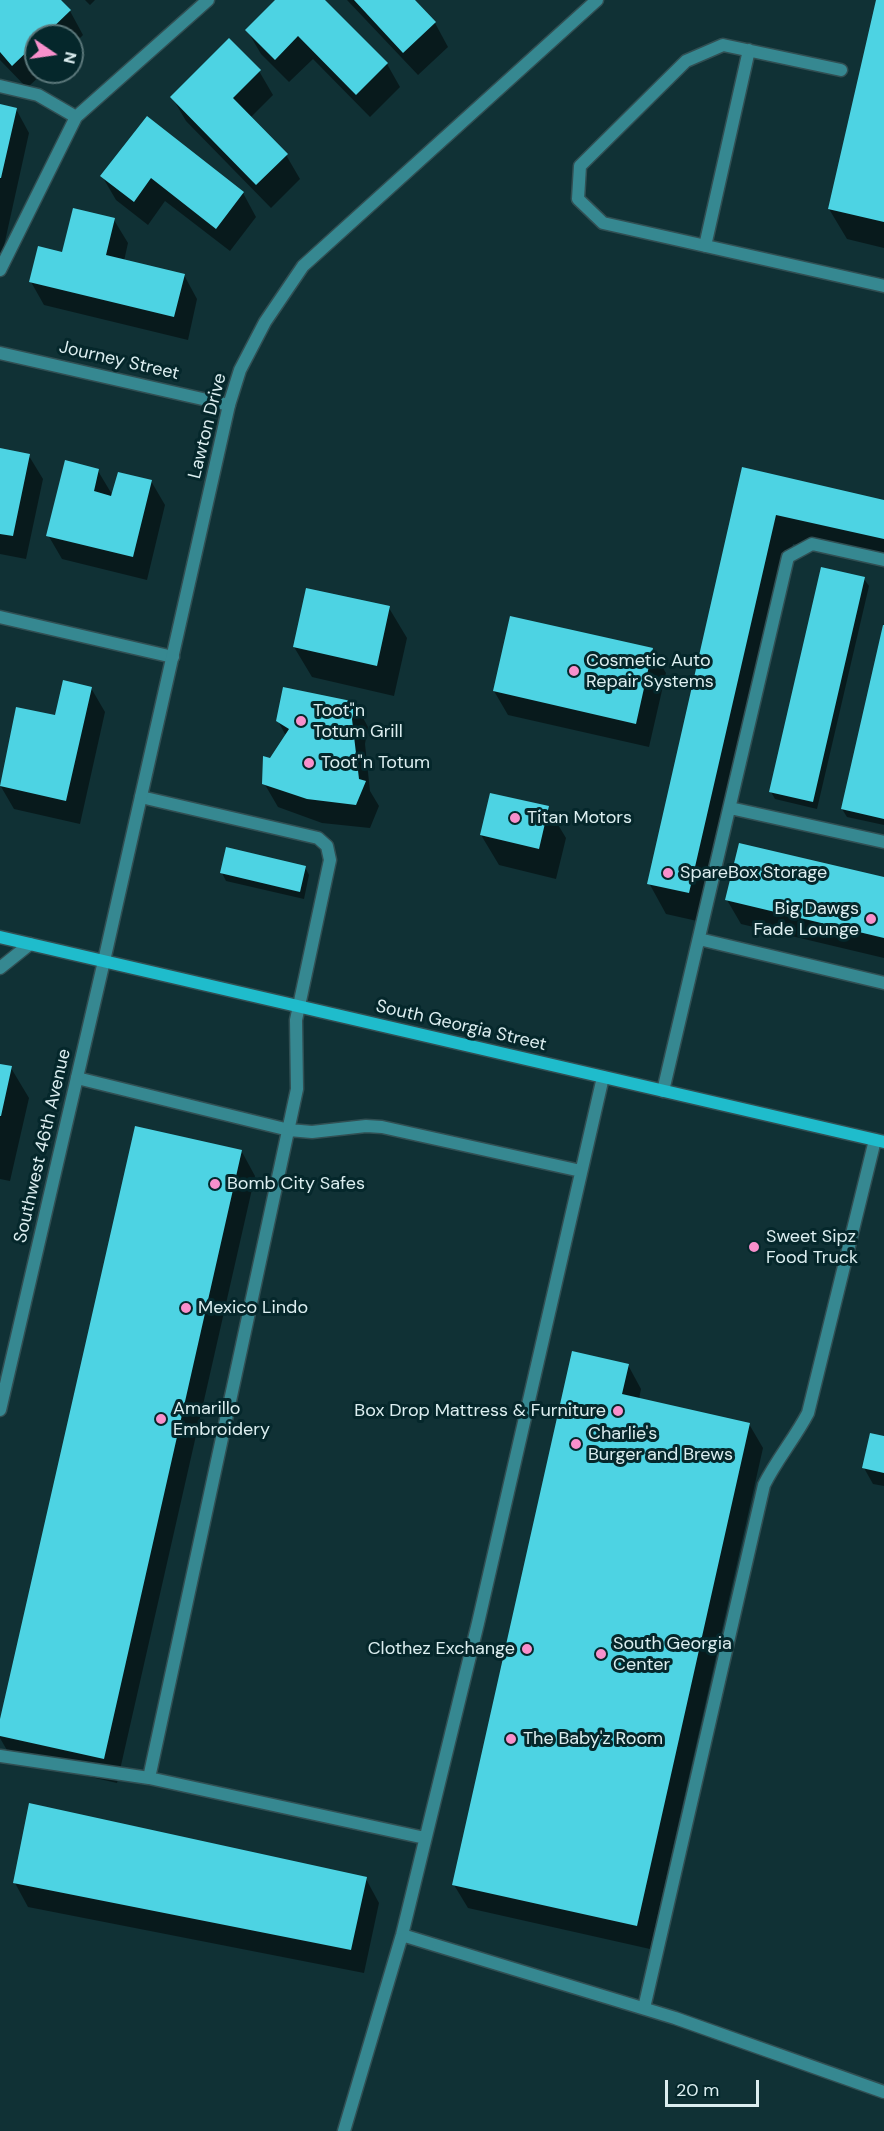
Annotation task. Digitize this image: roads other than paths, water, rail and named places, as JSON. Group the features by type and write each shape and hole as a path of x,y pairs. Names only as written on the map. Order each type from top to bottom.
{"main road":[{"name":"South Georgia Street","path":"0,937 880,1141"}],"street":[{"path":"0,270 76,117 208,0"},
{"name":"Lawton Drive","path":"104,961 229,405 240,370 264,322 303,266 597,0"},
{"path":"841,70 723,45 686,61 580,166 578,199 603,223 884,286"},
{"path":"705,246 749,50"},
{"path":"0,86 38,95 76,117"},
{"name":"Journey Street","path":"0,353 229,405"},
{"path":"663,1091 788,557 812,544 884,560"},
{"path":"0,617 173,657"},
{"path":"141,797 318,838 327,846 330,860 298,1006 295,1036 297,1089 289,1130 149,1778"},
{"path":"730,808 884,842"},
{"path":"699,939 884,983"},
{"path":"0,968 30,944"},
{"name":"Southwest 46th Avenue","path":"0,1410 104,961"},
{"path":"344,2131 402,1935 478,1623 603,1077"},
{"path":"77,1078 289,1130 312,1132 366,1125 382,1127 581,1171"},
{"path":"644,2008 764,1485 776,1461 796,1437 808,1413 880,1141"},
{"path":"0,1756 149,1778 425,1838"},
{"path":"402,1935 644,2008 884,2092"}],"place":[{"name":"Cosmetic Auto Repair Systems","path":"574,671"},
{"name":"Toot\"n Totum Grill","path":"301,721"},
{"name":"Toot\"n Totum","path":"309,763"},
{"name":"Titan Motors","path":"515,818"},
{"name":"SpareBox Storage","path":"668,873"},
{"name":"Big Dawgs Fade Lounge","path":"871,919"},
{"name":"Bomb City Safes","path":"215,1184"},
{"name":"Sweet Sipz Food Truck","path":"754,1247"},
{"name":"Mexico Lindo","path":"186,1308"},
{"name":"Box Drop Mattress & Furniture","path":"618,1411"},
{"name":"Amarillo Embroidery","path":"161,1419"},
{"name":"Charlie's Burger and Brews","path":"576,1444"},
{"name":"Clothez Exchange","path":"527,1649"},
{"name":"South Georgia Center","path":"601,1654"},
{"name":"The Baby'z Room","path":"511,1739"}]}
